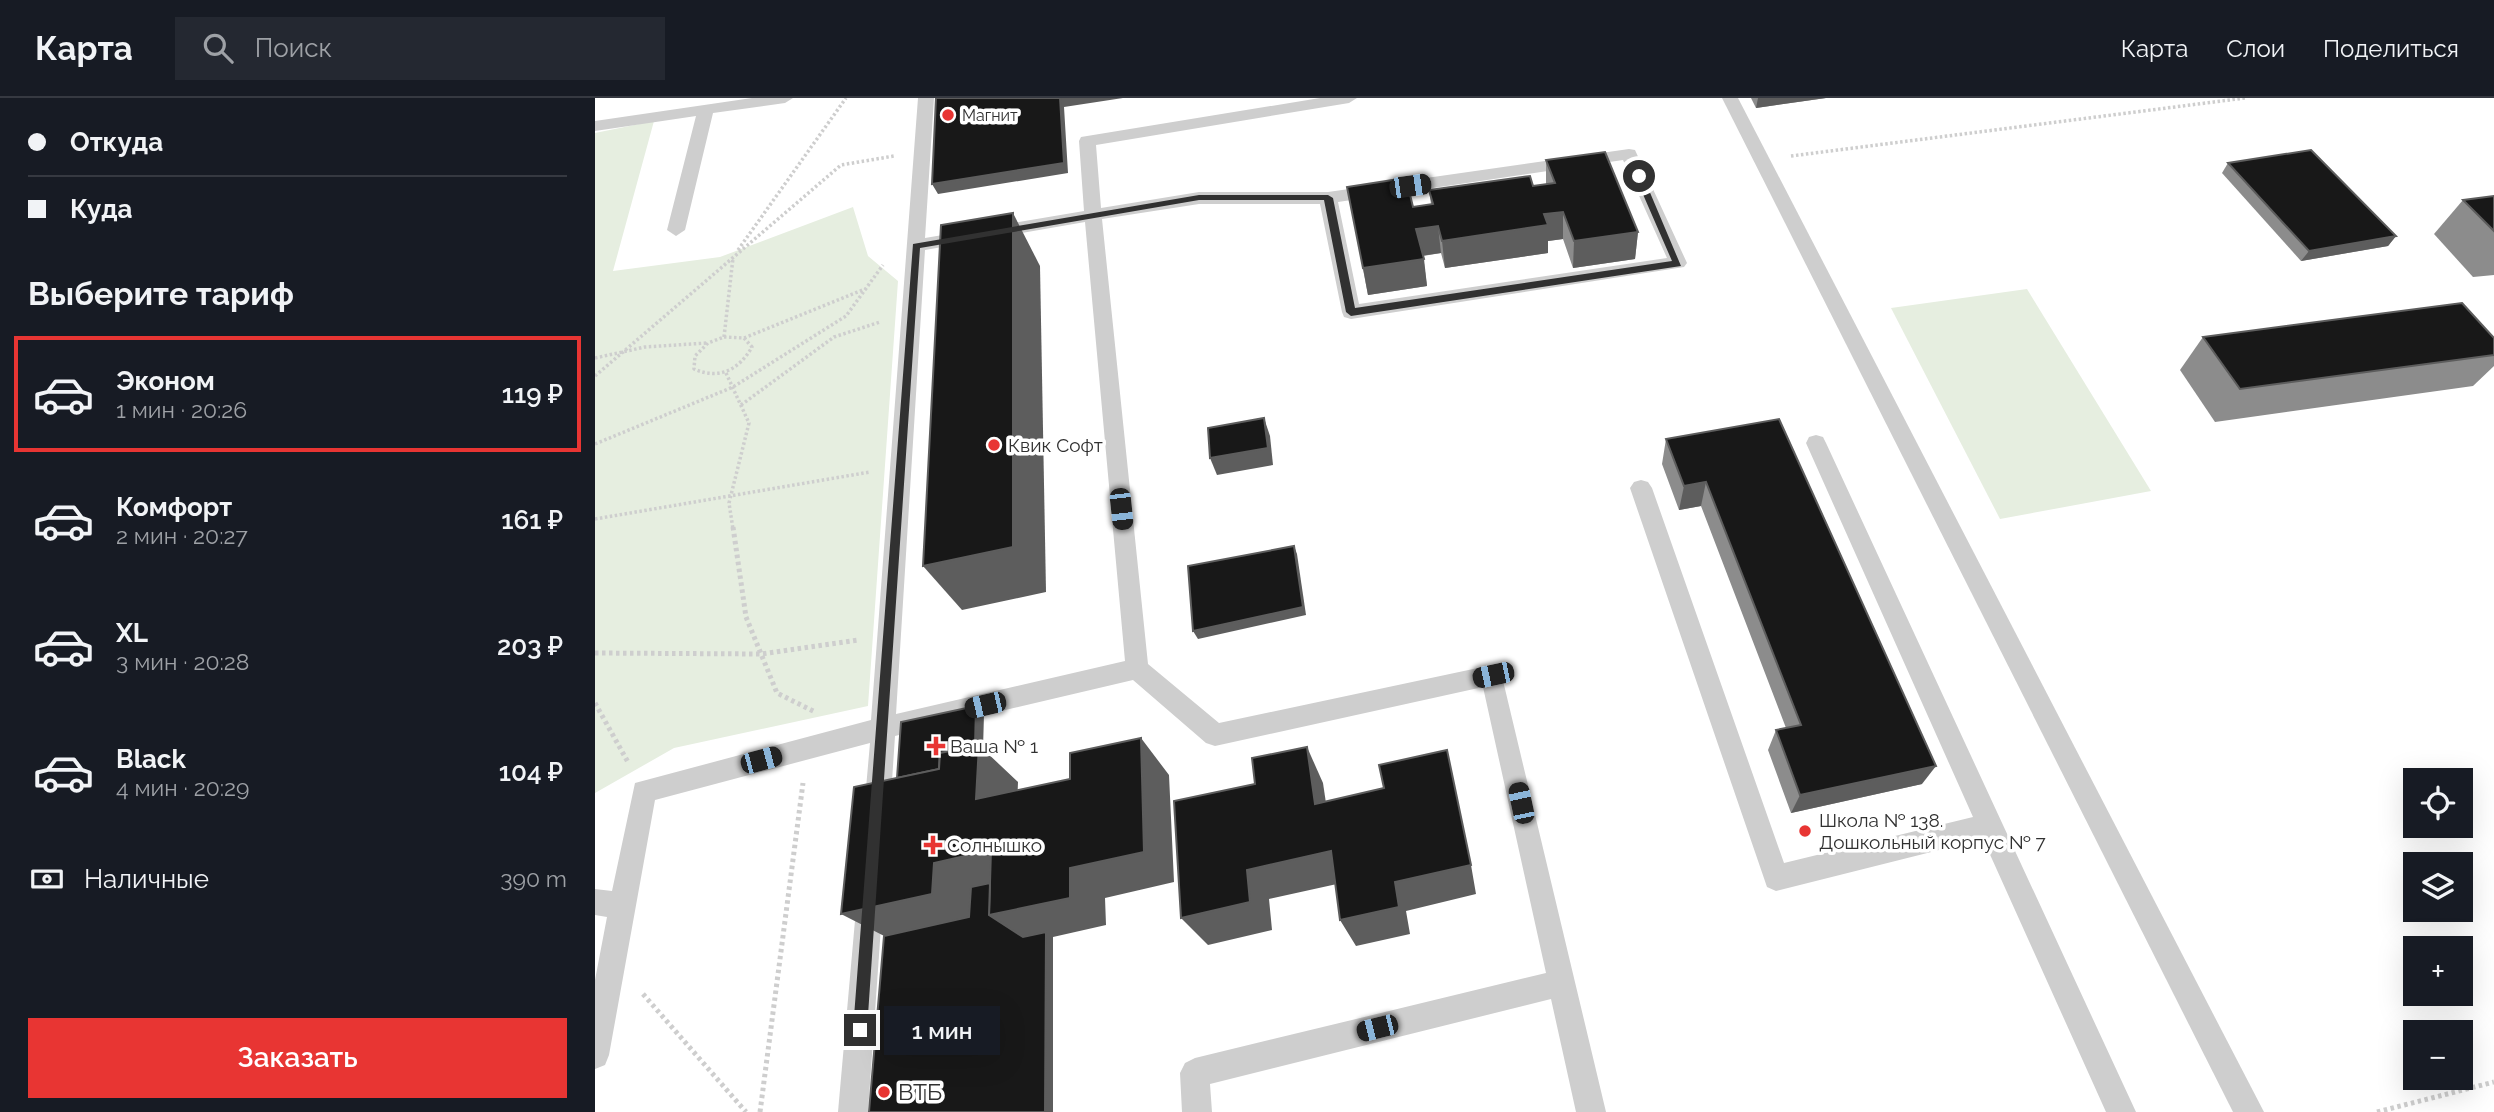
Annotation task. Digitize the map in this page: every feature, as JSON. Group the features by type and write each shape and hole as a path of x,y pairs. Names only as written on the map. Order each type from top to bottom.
{"lane":[{"path":"595,126 785,98"},
{"path":"874,838 926,98"},
{"path":"1349,98 1087,141 1137,669 1215,735 1493,675 1591,1112"},
{"path":"1730,98 2249,1112"},
{"path":"676,230 706,110"},
{"path":"916,246 1199,198 1328,198 1629,154 1678,264 1351,312 1328,198"},
{"path":"1816,443 2121,1112"},
{"path":"1641,488 1776,878 1990,825"},
{"path":"595,1055 612,959 608,904 644,791 883,728 1137,669"},
{"path":"853,1112 871,879"},
{"path":"1197,1112 1195,1073 1560,983"}],"path":[{"path":"724,337 733,257 846,98"},
{"path":"1764,166 2245,98"},
{"path":"595,376 841,165 923,151"},
{"path":"595,444 733,387 846,316 887,258 916,246"},
{"path":"595,358 625,351 708,343 724,337 744,338 866,288"},
{"path":"741,405 834,337 912,314"},
{"path":"825,329 834,337"},
{"path":"708,343 695,356 694,369 706,375 726,373 745,362 752,348 744,338"},
{"path":"726,373 749,423 729,503 746,617 777,693 823,717"},
{"path":"595,519 901,466"},
{"path":"595,653 761,654 890,635"},
{"path":"595,704 644,791"},
{"path":"760,1112 808,748"},
{"path":"612,959 746,1112"},
{"path":"2377,1112 2494,1082"}],"shaded area":[{"path":"654,121 613,271 720,257 853,207 868,256 898,281 868,706 674,748 595,793 595,133"},
{"path":"2027,289 2151,491 2000,519 1891,308"}],"building":[{"path":"936,98 1060,98 1064,163 932,184"},
{"path":"2311,150 2396,236 2309,251 2228,163"},
{"path":"1605,152 1638,232 1574,241 1563,212 1544,214 1548,225 1442,241 1438,226 1416,229 1424,259 1363,268 1347,187 1406,178 1413,207 1433,204 1429,190 1530,176 1533,186 1555,183 1546,160"},
{"path":"2494,196 2494,231 2463,200"},
{"path":"1013,213 1013,547 923,566 941,225"},
{"path":"2462,303 2494,338 2494,355 2240,389 2203,337"},
{"path":"1264,418 1268,448 1210,458 1208,428"},
{"path":"1779,419 1936,766 1800,795 1776,730 1801,725 1706,482 1684,486 1666,439"},
{"path":"1294,546 1303,607 1193,631 1188,566"},
{"path":"976,706 975,746 940,753 939,769 897,778 901,722"},
{"path":"1141,738 1144,852 1070,868 1070,898 989,915 991,850 934,863 932,894 841,914 854,787 939,769 940,753 979,745 976,799 1070,779 1070,753"},
{"path":"1307,747 1315,804 1384,788 1379,765 1447,750 1471,865 1395,882 1399,907 1340,920 1331,851 1247,870 1250,902 1181,918 1174,801 1255,784 1252,758"},
{"path":"990,883 989,915 1023,937 1046,932 1045,1112 869,1112 884,936 969,917 971,887"}],"place":[{"name":"Магнит","path":"948,115"},
{"name":"Квик Софт","path":"994,445"},
{"name":"Ваша № 1","path":"936,746"},
{"name":"Школа № 138. Дошкольный корпус № 7","path":"1805,831"},
{"name":"Солнышко","path":"933,845"},
{"name":"ВТБ","path":"884,1092"}],"route":[{"path":"860,1030 916,246 1199,198 1328,198 1351,312 1678,264 1639,176"}]}
